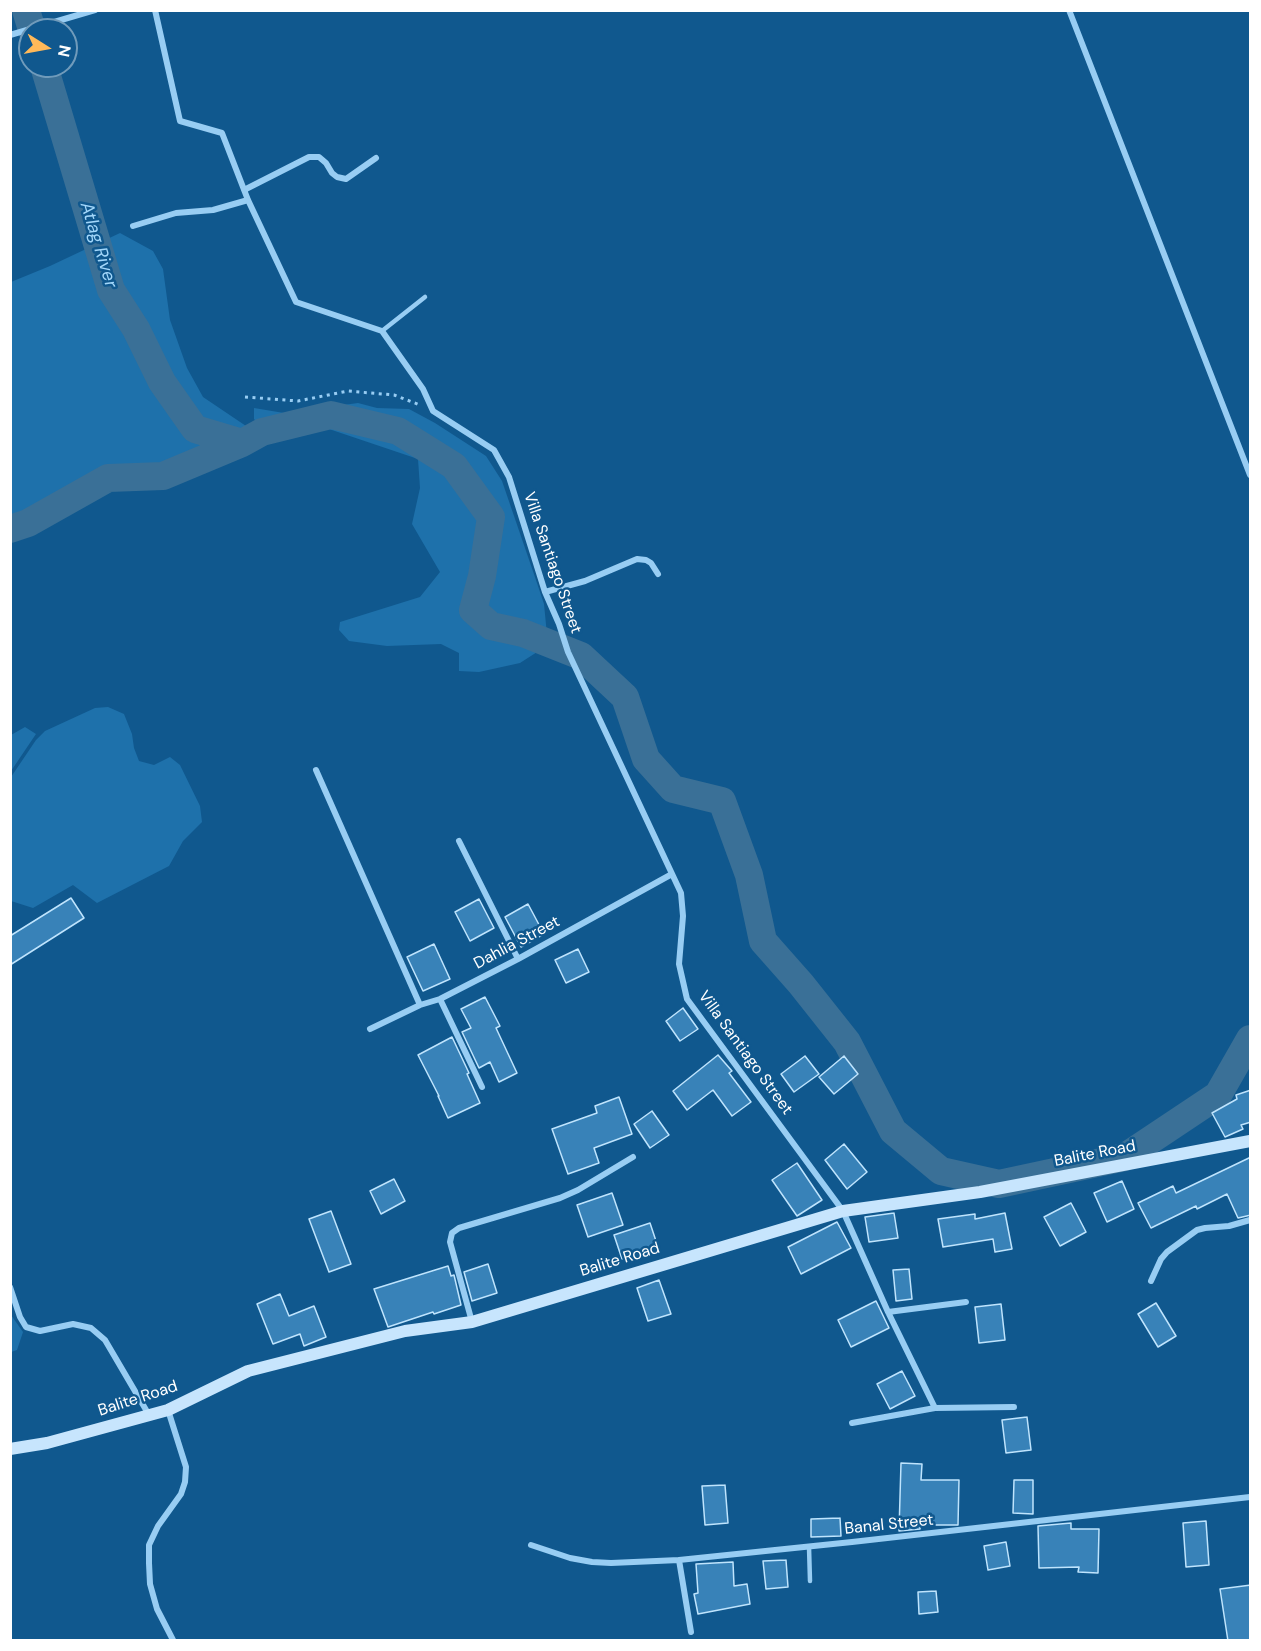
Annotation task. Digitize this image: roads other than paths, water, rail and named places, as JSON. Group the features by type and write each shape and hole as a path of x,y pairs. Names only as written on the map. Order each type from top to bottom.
{"street":[{"path":"10,35 95,10"},
{"path":"155,10 180,121 222,133 248,200 296,302 382,331"},
{"path":"1069,10 1251,475"},
{"path":"244,190 309,157 319,157 332,173 346,179 376,158"},
{"path":"133,226 176,213 213,210 248,200"},
{"name":"Villa Santiago Street","path":"382,331 423,389 433,411 494,450 509,477 545,592 568,652 681,893 683,916 679,964 687,999 843,1211 888,1312 935,1408"},
{"path":"545,592 585,581 637,559 651,563 658,574"},
{"path":"316,770 420,1005"},
{"path":"459,841 518,959"},
{"name":"Dahlia Street","path":"370,1029 420,1005 440,999 518,959 672,874"},
{"path":"440,999 482,1087"},
{"name":"Balite Road","path":"10,1449 47,1443 150,1416 168,1410 248,1371 405,1331 472,1322 843,1211 980,1192 1250,1144"},
{"path":"472,1322 450,1242 452,1233 459,1228 560,1198 578,1190 633,1157"},
{"path":"1151,1281 1161,1259 1167,1252 1197,1230 1229,1226 1251,1220"},
{"path":"10,1287 20,1317 26,1327 40,1331 73,1324 91,1328 105,1340 150,1416"},
{"path":"888,1312 966,1302"},
{"path":"852,1423 935,1408 1014,1407"},
{"path":"168,1410 186,1467 185,1482 181,1494 158,1526 149,1545 149,1563 150,1584 157,1609 173,1641"},
{"name":"Banal Street","path":"531,1545 570,1558 592,1562 680,1560 1251,1497"},
{"path":"680,1560 691,1632"}],"lane":[{"path":"382,331 425,297"},
{"path":"808,1546 810,1581"}],"waterway":[{"name":"Atlag River","path":"26,10 28,18"},
{"name":"Atlag River","path":"48,78 111,290 136,329 162,382 195,429 242,443"},
{"path":"10,529 28,523 108,478 163,476 242,443 262,432 331,415 398,431 454,466 491,517 482,576 473,610 491,626 523,633 581,656 625,697 646,759 673,789 722,801 749,875 763,941 847,1042 893,1131 941,1171 999,1184 1125,1157 1218,1095 1250,1039"}]}
